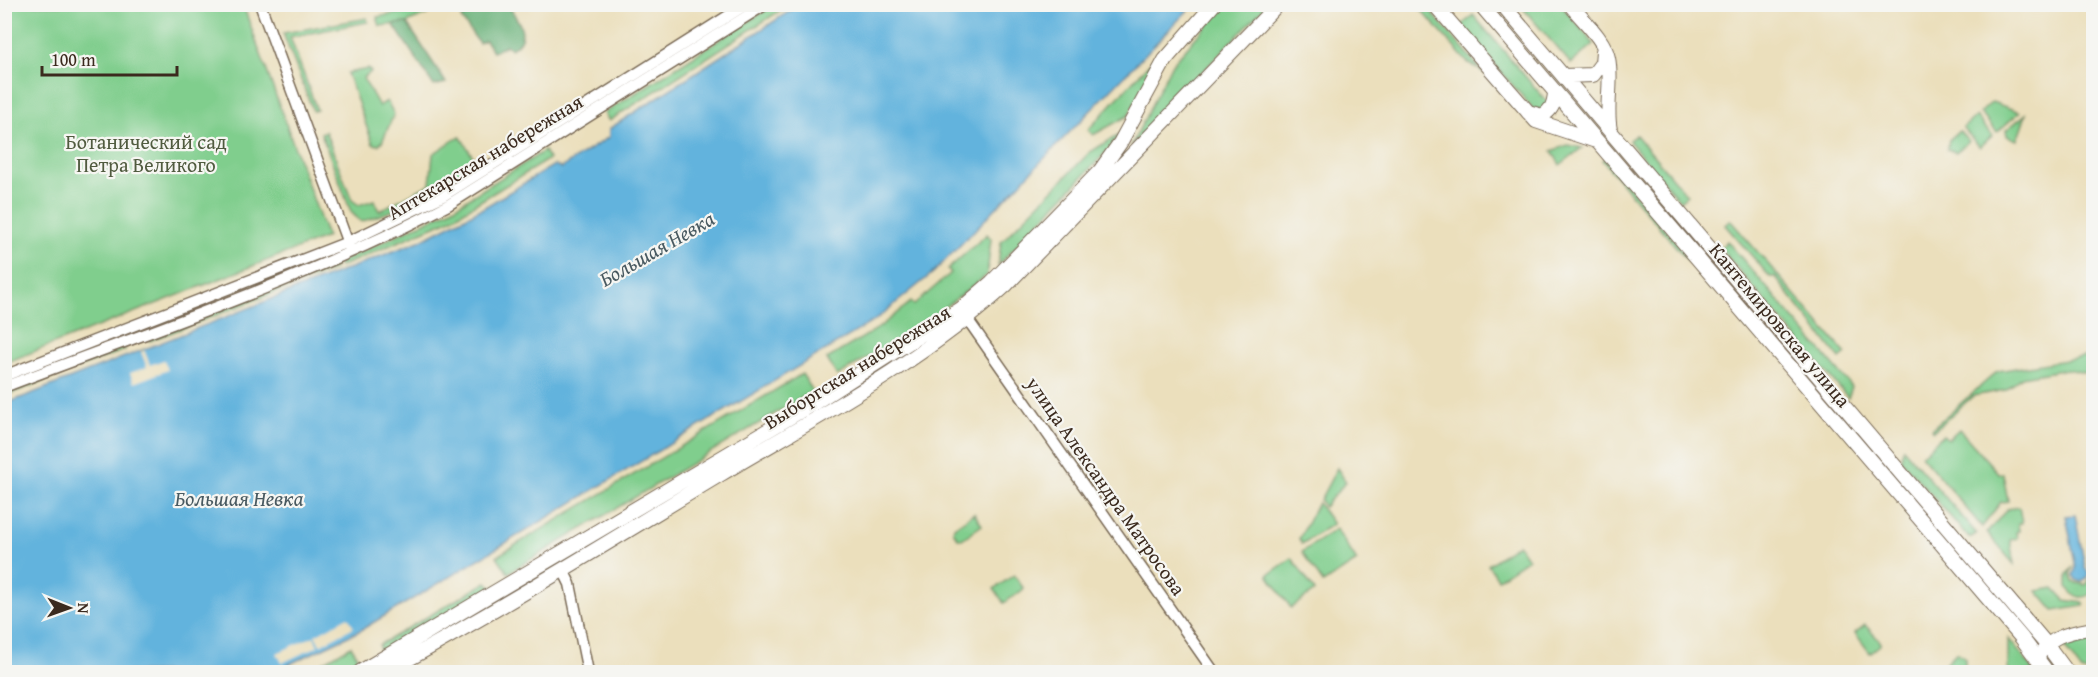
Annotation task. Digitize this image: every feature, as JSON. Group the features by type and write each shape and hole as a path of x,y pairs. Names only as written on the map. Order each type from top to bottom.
{"main road":[{"name":"Выборгская набережная","path":"360,672 814,403 961,309 992,282 1100,171 1120,143 1164,60 1214,4"},
{"name":"Выборгская набережная","path":"385,672 563,570 847,399 968,320 1014,277 1278,4"},
{"path":"1434,4 1528,112 1546,126 1598,142"},
{"name":"Кантемировская улица","path":"1480,4 2047,672"},
{"name":"Кантемировская улица","path":"1502,4 1611,135 2047,645 2067,672"},
{"path":"1570,4 1602,43 1608,57 1606,113 1611,135"},
{"path":"1563,75 1593,75 1602,63 1602,43"},
{"path":"1528,112 1542,116 1548,112 1552,107 1555,93"},
{"path":"2038,660 2047,645 2064,634 2094,628"}],"street":[{"path":"260,4 350,248"},
{"name":"Аптекарская набережная","path":"4,376 350,248 443,196 747,4"},
{"name":"Аптекарская набережная","path":"4,387 350,248 448,206 766,4"},
{"name":"улица Александра Матросова","path":"968,320 1214,672"},
{"path":"563,570 570,584 588,672"}],"green space":[{"path":"480,4 508,5 516,17 522,34 521,39 511,49 506,45 493,52 485,40 479,43 461,18 467,11"},
{"name":"Ботанический сад Петра Великого","path":"5,5 243,5 327,237 5,363"},
{"path":"774,5 789,5 609,121 604,113"},
{"path":"1225,5 1267,5 1131,146 1172,64"},
{"path":"1417,5 1425,5 1483,72 1467,62"},
{"path":"1520,5 1561,5 1594,44 1571,64"},
{"path":"424,8 428,14 407,23 380,26 377,17"},
{"path":"1473,15 1549,104 1547,108 1535,111 1461,26"},
{"path":"367,18 368,22 290,37 317,110 313,111 283,33"},
{"path":"407,23 446,83 434,86 393,24"},
{"path":"1156,56 1159,58 1128,116 1093,135 1088,130"},
{"path":"368,69 371,72 363,78 379,106 387,101 394,114 382,142 378,145 373,144 347,73"},
{"path":"1992,102 2020,112 1997,132 1980,113"},
{"path":"2026,114 2017,140 2007,136 2006,130"},
{"path":"1976,116 1992,136 1980,147 1963,128"},
{"path":"325,131 352,200 359,205 374,200 379,211 430,184 433,154 460,136 477,163 400,208 361,222 351,212 321,133"},
{"path":"1959,131 1969,141 1956,152 1947,150 1949,140"},
{"path":"1120,134 1112,146 998,265 1001,242 1090,152"},
{"path":"1636,135 1687,195 1680,201 1629,141"},
{"path":"1568,145 1582,148 1560,165 1552,151"},
{"path":"544,151 549,159 451,219 340,267 338,263 450,210"},
{"path":"1605,158 1692,260 1689,262 1602,160"},
{"path":"1730,220 1846,354 1840,359 1775,277 1770,277 1725,225"},
{"path":"987,234 991,239 987,275 919,327 837,376 827,359 877,329 911,302 914,305 951,273 948,269"},
{"path":"1727,241 1852,387 1848,398 1720,248"},
{"path":"333,265 335,269 150,341 149,337"},
{"path":"124,346 125,350 5,396 5,392"},
{"path":"2093,357 2093,375 2067,369 2022,377 2006,390 1973,396 1933,431 1931,429 1998,371"},
{"path":"802,374 813,391 508,573 497,556"},
{"path":"1959,429 1999,474 2003,474 2008,501 2001,502 1982,527 1921,455 1943,435 1948,439"},
{"path":"1903,448 1977,534 1969,538 1901,460"},
{"path":"1337,468 1346,482 1324,507 1320,500"},
{"path":"1318,503 1333,524 1302,544 1299,539"},
{"path":"2019,507 2022,523 2018,524 2017,538 2010,540 2014,564 1987,533 2007,509"},
{"path":"974,513 982,525 962,539 958,538 953,531 954,527"},
{"path":"1336,529 1357,561 1323,583 1302,552"},
{"path":"1518,544 1528,559 1498,579 1488,565"},
{"path":"1292,558 1315,591 1291,608 1268,575"},
{"path":"2073,567 2070,574 2073,582 2086,585 2093,575 2093,593 2082,597 2075,596 2069,591 2067,574"},
{"path":"1014,575 1024,589 1004,603 994,589"},
{"path":"487,582 492,587 380,652 379,645"},
{"path":"2054,588 2065,600 2083,603 2084,606 2054,611 2037,591"},
{"path":"1865,625 1880,641 1880,645 1870,653 1855,633"},
{"path":"2093,635 2093,672 2082,672 2062,644"},
{"path":"2008,638 2035,672 2008,672"},
{"path":"351,646 361,663 343,672 306,672"},
{"path":"1957,652 1965,658 1965,672 1937,672"}],"water":[{"name":"Большая Невка","path":"799,5 1193,5 934,272 874,321 361,630 273,672 5,672 5,404 419,241 483,208 554,165 561,168 609,137 609,129"},
{"path":"2075,515 2085,567 2089,574 2082,582 2076,580 2073,575 2076,568 2066,516"}],"pier":[{"path":"144,350 150,365 164,360 168,370 134,383 130,373 147,367 141,352"},
{"path":"348,617 354,627 320,645 315,635"},
{"path":"314,636 318,646 282,663 277,653"}]}
